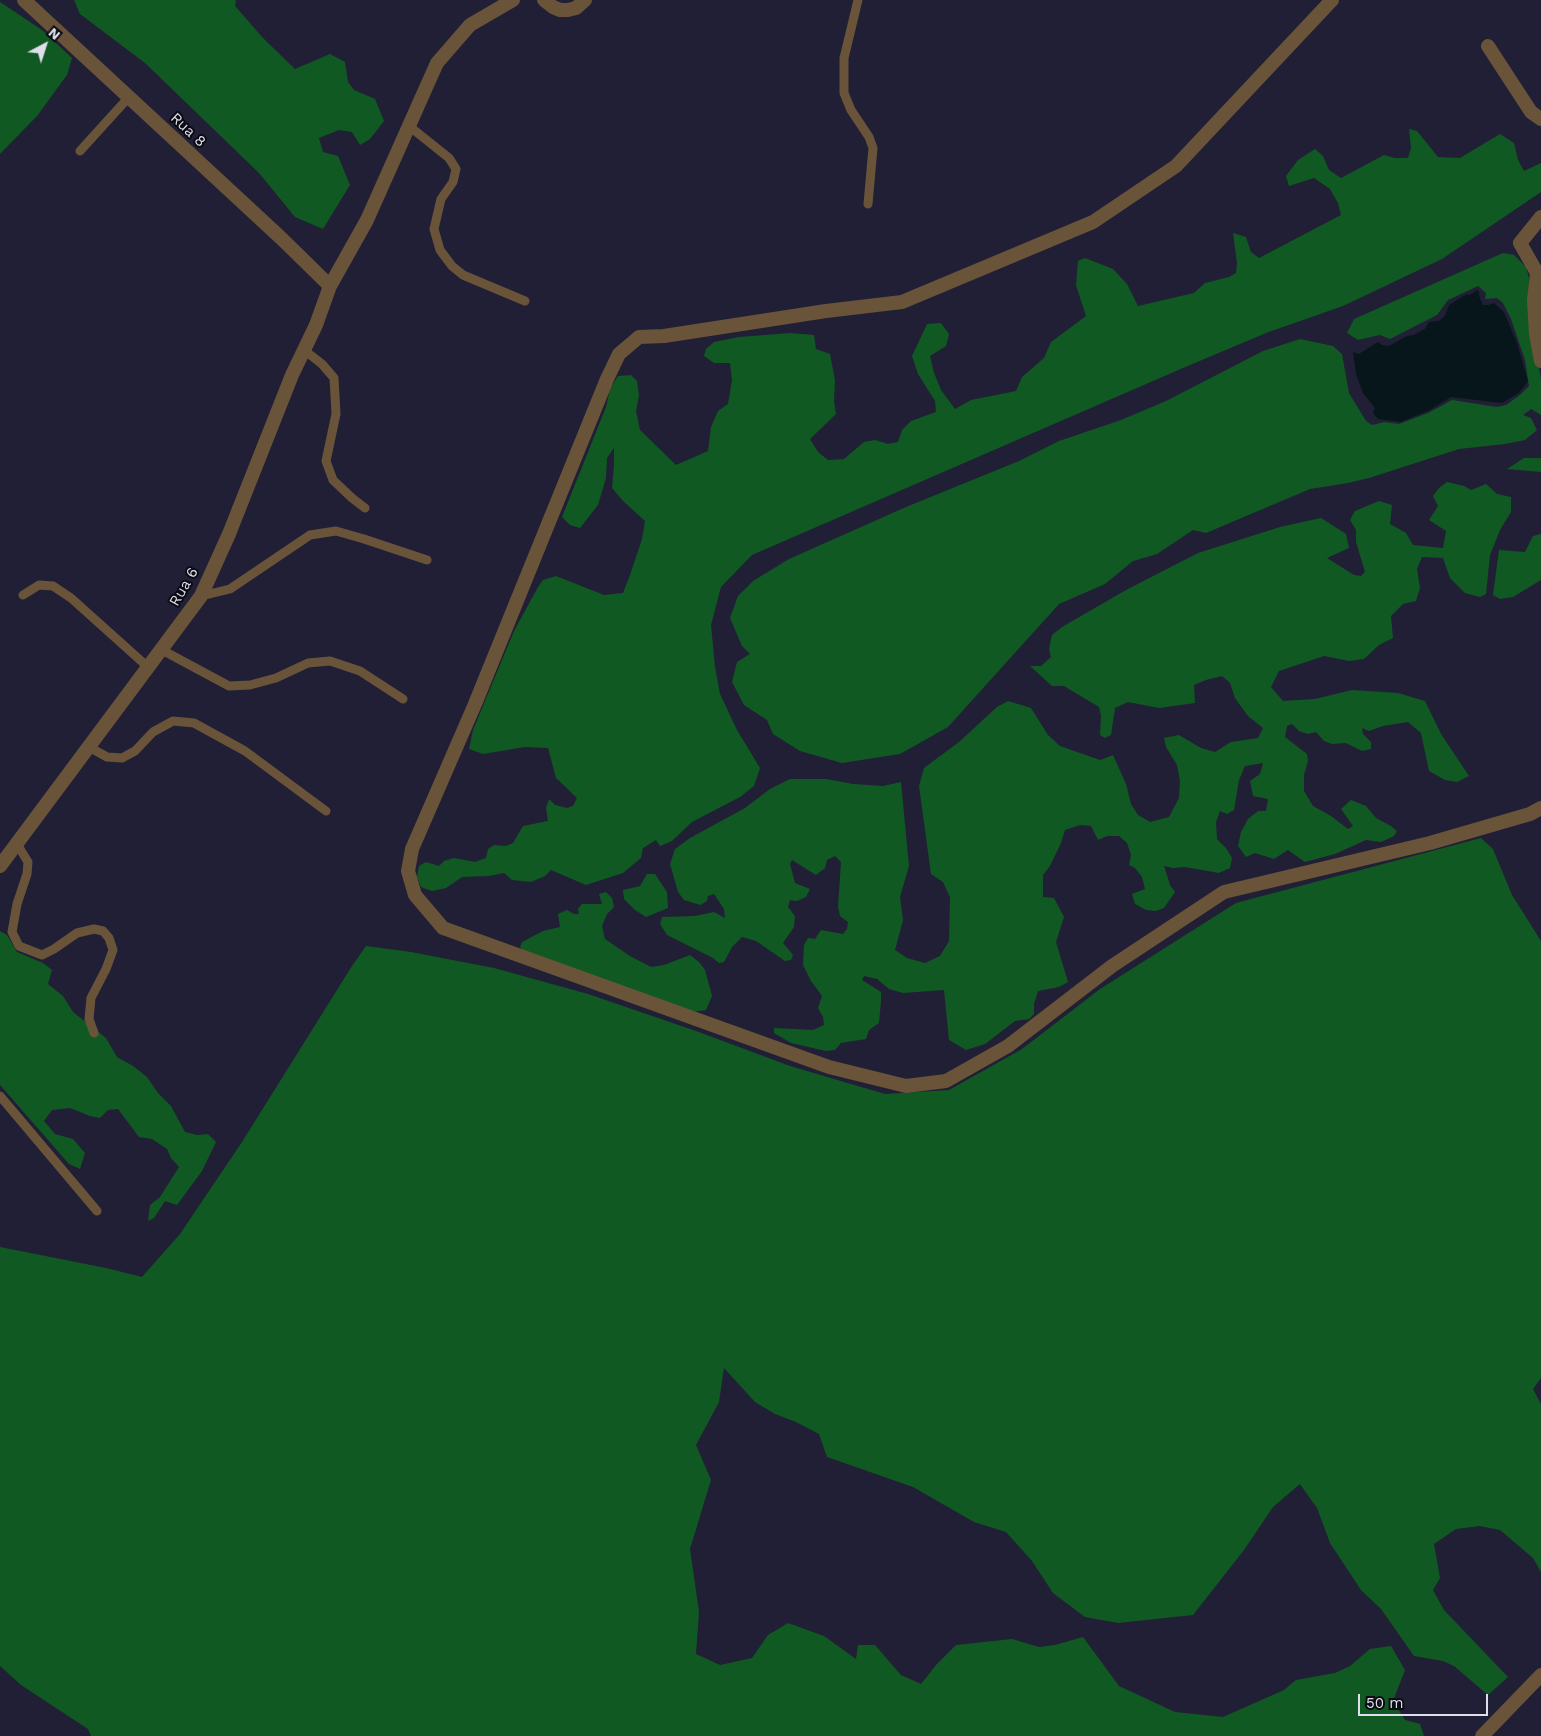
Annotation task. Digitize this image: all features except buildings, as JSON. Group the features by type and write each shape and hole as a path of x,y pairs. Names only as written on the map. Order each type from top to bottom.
{"street":[{"name":"Rua 8","path":"24,0 281,238 330,286"},
{"name":"Rua 6","path":"0,866 201,596 229,534 330,286 367,220 436,63 470,25 513,0"},
{"path":"544,0 552,7 560,10 576,8 585,0"},
{"path":"1332,0 1176,166 1093,222 902,302 826,311 664,336 639,337 619,354 603,388 475,704 412,848 408,871 415,896 443,928 829,1067 906,1086 946,1080 1008,1046 1112,966 1224,892 1430,843 1530,814 1541,808"},
{"path":"1488,46 1531,112 1541,119"},
{"path":"1541,217 1520,243 1539,274 1534,300 1536,334 1541,361"},
{"path":"1482,1736 1541,1675"}],"lane":[{"path":"858,0 844,58 844,93 851,110 869,137 873,148 868,204"},
{"path":"80,151 129,97"},
{"path":"409,126 449,158 456,169 453,182 441,199 434,229 440,250 452,266 463,275 525,301"},
{"path":"304,350 322,364 334,378 336,414 326,461 333,480 365,508"},
{"path":"201,596 230,589 310,535 336,531 427,560"},
{"path":"24,595 39,585 53,586 71,598 149,668"},
{"path":"162,650 229,686 250,685 276,678 308,663 330,661 360,671 403,699"},
{"path":"89,747 107,757 122,758 135,752 154,732 173,721 194,723 245,751 326,811"},
{"path":"17,844 28,862 27,874 17,904 12,932 19,946 42,955 77,934 94,929 103,931 109,938 113,950 92,998 89,1019 94,1033"},
{"path":"0,1096 97,1211"}],"green space":[{"path":"74,0 236,0 235,6 263,38 295,69 330,54 345,62 348,82 354,90 375,99 384,121 370,139 360,145 352,132 339,130 319,138 323,152 338,156 350,185 323,229 295,217 259,173 145,63 80,14"},
{"path":"0,2 42,30 72,58 67,75 37,116 0,154"},
{"path":"1409,129 1417,131 1438,157 1460,158 1500,134 1514,143 1518,160 1524,171 1541,163 1541,192 1442,259 1343,306 1266,333 752,555 721,587 711,625 720,694 737,730 760,768 754,786 740,797 692,822 672,841 660,846 656,840 643,848 641,858 623,873 586,885 551,870 545,876 531,882 512,880 504,873 489,876 462,877 446,888 432,891 421,887 417,877 419,866 426,862 439,866 444,861 454,858 475,862 486,858 488,849 494,845 506,846 513,843 523,826 548,821 546,808 549,799 555,805 567,808 573,806 577,798 556,778 548,748 525,747 483,754 469,749 473,730 514,631 543,580 556,576 604,595 623,593 642,539 645,521 612,488 614,448 607,458 606,478 598,505 580,528 570,525 562,517 606,407 610,389 618,376 631,375 637,381 639,395 636,411 640,430 676,465 708,451 711,427 718,411 728,404 732,380 730,363 714,363 704,356 706,349 714,342 739,337 790,333 814,335 816,349 830,354 835,380 834,401 836,414 810,439 818,452 828,460 844,459 864,442 875,440 888,444 898,442 902,430 911,421 936,412 935,401 918,374 912,356 927,324 941,323 949,334 946,346 930,356 941,390 955,409 971,400 1016,391 1022,377 1044,358 1051,342 1086,316 1076,285 1078,261 1085,258 1113,269 1127,284 1138,306 1194,293 1205,283 1229,277 1236,273 1237,263 1233,233 1246,237 1251,252 1259,258 1341,215 1338,203 1330,189 1314,178 1289,186 1286,176 1298,160 1315,149 1323,156 1329,170 1341,178 1384,155 1395,158 1408,158 1411,148"},
{"path":"1503,253 1514,255 1526,267 1529,278 1528,306 1541,379 1541,415 1531,409 1523,415 1531,418 1537,430 1525,440 1459,449 1369,478 1310,489 1206,533 1193,530 1157,554 1133,561 1105,584 1059,604 948,727 900,754 842,763 800,751 773,734 767,720 744,705 732,682 737,662 750,654 742,646 730,618 738,596 753,581 789,559 906,507 1019,461 1059,441 1121,420 1166,401 1263,351 1300,339 1333,346 1342,354 1349,393 1366,421 1372,425 1385,422 1399,424 1428,413 1452,400 1497,407 1506,405 1529,386 1525,360 1511,319 1503,303 1497,298 1485,299 1486,293 1478,286 1448,300 1437,315 1390,339 1380,335 1358,340 1347,333 1354,319"},
{"path":"1524,458 1541,458 1541,472 1507,469"},
{"path":"1447,482 1464,486 1471,490 1486,484 1497,494 1511,497 1511,512 1500,530 1490,555 1486,594 1480,597 1465,593 1450,578 1443,558 1422,557 1417,569 1420,588 1416,601 1403,604 1391,616 1393,638 1379,645 1364,659 1349,661 1324,656 1279,671 1271,687 1283,701 1315,699 1352,690 1398,693 1425,701 1441,734 1469,776 1457,782 1445,780 1429,771 1421,733 1408,722 1383,726 1369,731 1362,728 1363,734 1371,742 1371,749 1362,751 1346,743 1332,744 1324,741 1316,732 1308,734 1299,731 1292,724 1287,726 1285,737 1307,754 1308,761 1304,775 1304,791 1313,806 1331,816 1348,829 1353,826 1341,809 1351,800 1366,806 1376,818 1397,831 1394,836 1381,842 1366,840 1335,854 1305,862 1288,850 1274,859 1255,853 1246,857 1238,846 1241,832 1248,819 1258,811 1266,811 1268,799 1253,796 1250,781 1260,774 1263,763 1245,766 1239,780 1234,810 1227,814 1220,811 1216,822 1217,839 1232,858 1230,868 1219,873 1185,867 1173,868 1164,866 1170,885 1175,892 1164,908 1156,911 1146,910 1135,904 1132,894 1145,889 1142,877 1135,868 1129,865 1131,855 1127,843 1119,836 1107,836 1098,840 1091,826 1080,825 1065,830 1050,866 1043,875 1043,897 1054,898 1064,917 1056,942 1068,982 1059,987 1038,991 1034,1004 1034,1014 1029,1019 1015,1021 985,1044 966,1050 949,1040 944,990 903,993 889,989 877,979 864,976 862,980 881,992 879,1023 869,1030 866,1039 841,1043 835,1050 826,1051 791,1043 774,1033 774,1028 813,1030 824,1025 823,1017 818,1008 822,996 811,981 803,965 804,945 808,938 815,939 821,930 843,934 847,929 848,922 840,916 838,907 841,862 835,856 827,860 825,868 816,875 792,860 790,864 795,883 810,889 806,897 797,901 790,900 788,907 795,916 794,927 783,943 793,955 791,960 785,961 756,941 742,937 732,947 724,962 719,963 713,958 667,935 660,924 662,917 695,916 714,912 725,918 724,909 714,894 708,896 707,901 700,905 684,900 678,892 670,864 675,849 690,838 745,808 770,789 790,779 826,779 853,784 883,786 901,782 909,866 900,897 903,920 895,950 907,958 925,963 940,956 949,941 950,897 943,882 931,874 919,786 924,768 959,742 997,707 1008,701 1031,708 1048,735 1060,746 1100,760 1113,755 1126,784 1131,804 1138,815 1150,822 1169,817 1179,798 1180,781 1177,765 1166,747 1164,738 1179,735 1201,748 1215,752 1231,742 1258,738 1263,728 1248,716 1235,698 1230,683 1222,676 1194,685 1195,703 1159,708 1128,702 1115,708 1111,735 1105,738 1100,735 1101,716 1099,707 1064,686 1052,686 1030,666 1041,666 1051,657 1049,649 1052,635 1062,627 1126,590 1198,553 1280,527 1321,518 1346,534 1349,548 1327,558 1354,575 1361,576 1365,572 1356,542 1356,530 1350,520 1355,511 1379,501 1392,505 1390,524 1406,533 1413,545 1443,548 1446,531 1429,520 1438,506 1433,496"},
{"path":"1541,534 1541,580 1513,597 1500,599 1493,595 1499,550 1525,552 1533,536"},
{"path":"1481,838 1493,849 1512,895 1541,941 1541,1378 1533,1389 1541,1404 1541,1572 1533,1558 1500,1530 1480,1526 1456,1529 1434,1544 1440,1578 1433,1590 1444,1610 1508,1677 1488,1695 1454,1666 1443,1661 1414,1656 1381,1609 1361,1590 1330,1543 1317,1508 1300,1484 1273,1507 1244,1550 1193,1615 1118,1623 1085,1617 1053,1593 1032,1561 1006,1532 974,1522 913,1487 827,1457 819,1434 775,1414 755,1402 724,1368 719,1402 696,1445 711,1480 690,1549 699,1612 696,1654 720,1665 752,1658 768,1635 788,1623 824,1636 856,1659 858,1645 875,1645 901,1675 921,1684 936,1665 956,1645 1012,1639 1039,1647 1055,1645 1083,1637 1119,1686 1175,1712 1223,1717 1284,1690 1296,1680 1335,1673 1350,1666 1370,1649 1391,1646 1405,1670 1393,1701 1405,1720 1420,1724 1424,1736 91,1736 88,1729 21,1685 0,1666 0,1247 142,1277 180,1234 242,1142 366,946 411,952 494,968 588,994 790,1066 885,1094 949,1090 1022,1049 1100,989 1236,903"},
{"path":"647,874 655,874 667,892 668,908 646,917 635,910 624,899 623,890 640,886"},
{"path":"606,892 612,898 614,907 607,914 602,926 605,939 630,956 651,967 664,965 690,955 705,970 712,996 706,1010 691,1012 523,951 520,947 522,942 543,931 560,927 558,914 567,910 574,914 579,914 578,909 582,904 602,904 599,894"},
{"path":"0,931 7,935 17,952 43,963 52,970 48,984 63,996 73,1012 106,1038 117,1057 147,1077 158,1093 171,1106 185,1132 197,1135 208,1134 216,1142 202,1171 177,1205 165,1201 154,1218 148,1221 150,1205 160,1197 179,1167 171,1158 167,1149 152,1139 139,1137 118,1109 108,1110 100,1118 70,1108 52,1110 44,1121 55,1134 73,1139 85,1153 80,1169 69,1164 0,1085"}],"shaded area":[{"path":"1477,290 1483,305 1494,303 1504,312 1517,343 1528,381 1519,393 1502,403 1451,397 1430,410 1401,422 1378,419 1373,413 1375,408 1363,393 1356,374 1353,352 1359,354 1378,342 1389,346 1407,336 1414,335 1425,329 1429,322 1439,321 1445,316 1449,305"}]}
